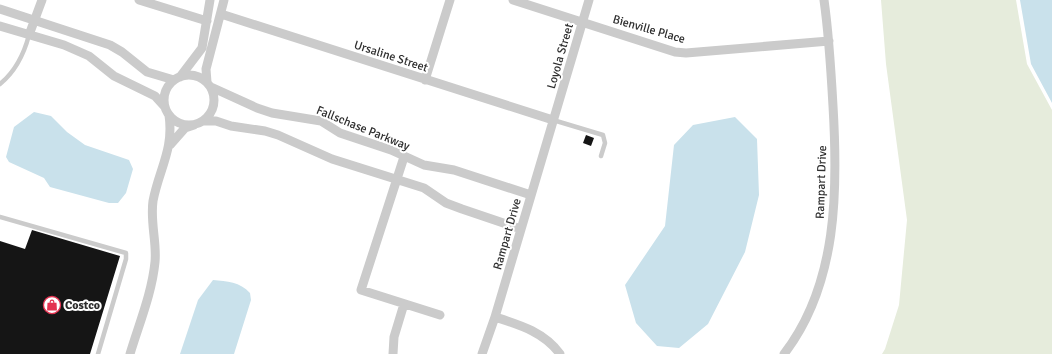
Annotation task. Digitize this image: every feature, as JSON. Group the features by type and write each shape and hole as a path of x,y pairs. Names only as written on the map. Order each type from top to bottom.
{"street":[{"path":"29,35 42,0"},
{"path":"139,0 207,21"},
{"path":"130,354 152,281 155,262 152,214 153,200 170,145 171,130 165,92 202,48 210,0"},
{"path":"170,145 185,128 208,116 213,105 213,93 209,85 206,69 224,0"},
{"path":"425,80 450,0"},
{"name":"Bienville Place","path":"513,0 675,52 686,53 829,41"},
{"name":"Loyola Street","path":"553,120 589,0"},
{"name":"Rampart Drive","path":"784,354 800,329 812,304 827,259 830,243 835,169 829,41 824,0"},
{"path":"0,9 110,45 122,52 147,72 177,78 194,75 209,85"},
{"name":"Ursaline Street","path":"221,14 553,120"},
{"path":"0,26 89,56 114,76 155,96 167,111 181,124 199,122 264,131 332,159 424,188 446,203 462,210 521,229"},
{"name":"Fallschase Parkway","path":"209,85 257,108 272,113 321,121 340,133 391,150 424,165 454,170 531,195"},
{"name":"Rampart Drive","path":"482,354 495,317 553,120"},
{"path":"404,157 361,290 440,316"},
{"path":"393,354 394,337 404,304"},
{"path":"495,317 533,330 548,341 560,354"}],"lane":[{"path":"0,84 6,79 20,59 29,35"},
{"path":"553,120 603,135 605,143 601,156"},
{"path":"0,217 126,253 126,259 98,354"}],"green space":[{"path":"881,0 1016,0 1027,64 1052,110 1052,354 882,354 899,305 907,220 886,64"}],"water":[{"path":"1020,0 1052,0 1052,103 1031,64"},
{"path":"34,112 51,116 67,132 85,145 129,160 133,169 126,193 118,203 109,203 50,187 44,178 9,162 6,157 14,127"},
{"path":"735,117 757,139 759,195 745,252 708,324 679,348 657,346 636,323 625,285 665,226 674,145 693,125"},
{"path":"213,280 238,284 250,293 251,300 234,354 180,354 198,300"}],"building":[{"path":"586,135 594,138 591,146 583,143"},
{"name":"Costco","path":"32,230 120,256 90,354 0,354 0,241 25,249"}],"place":[{"name":"Costco","path":"52,305"}]}
